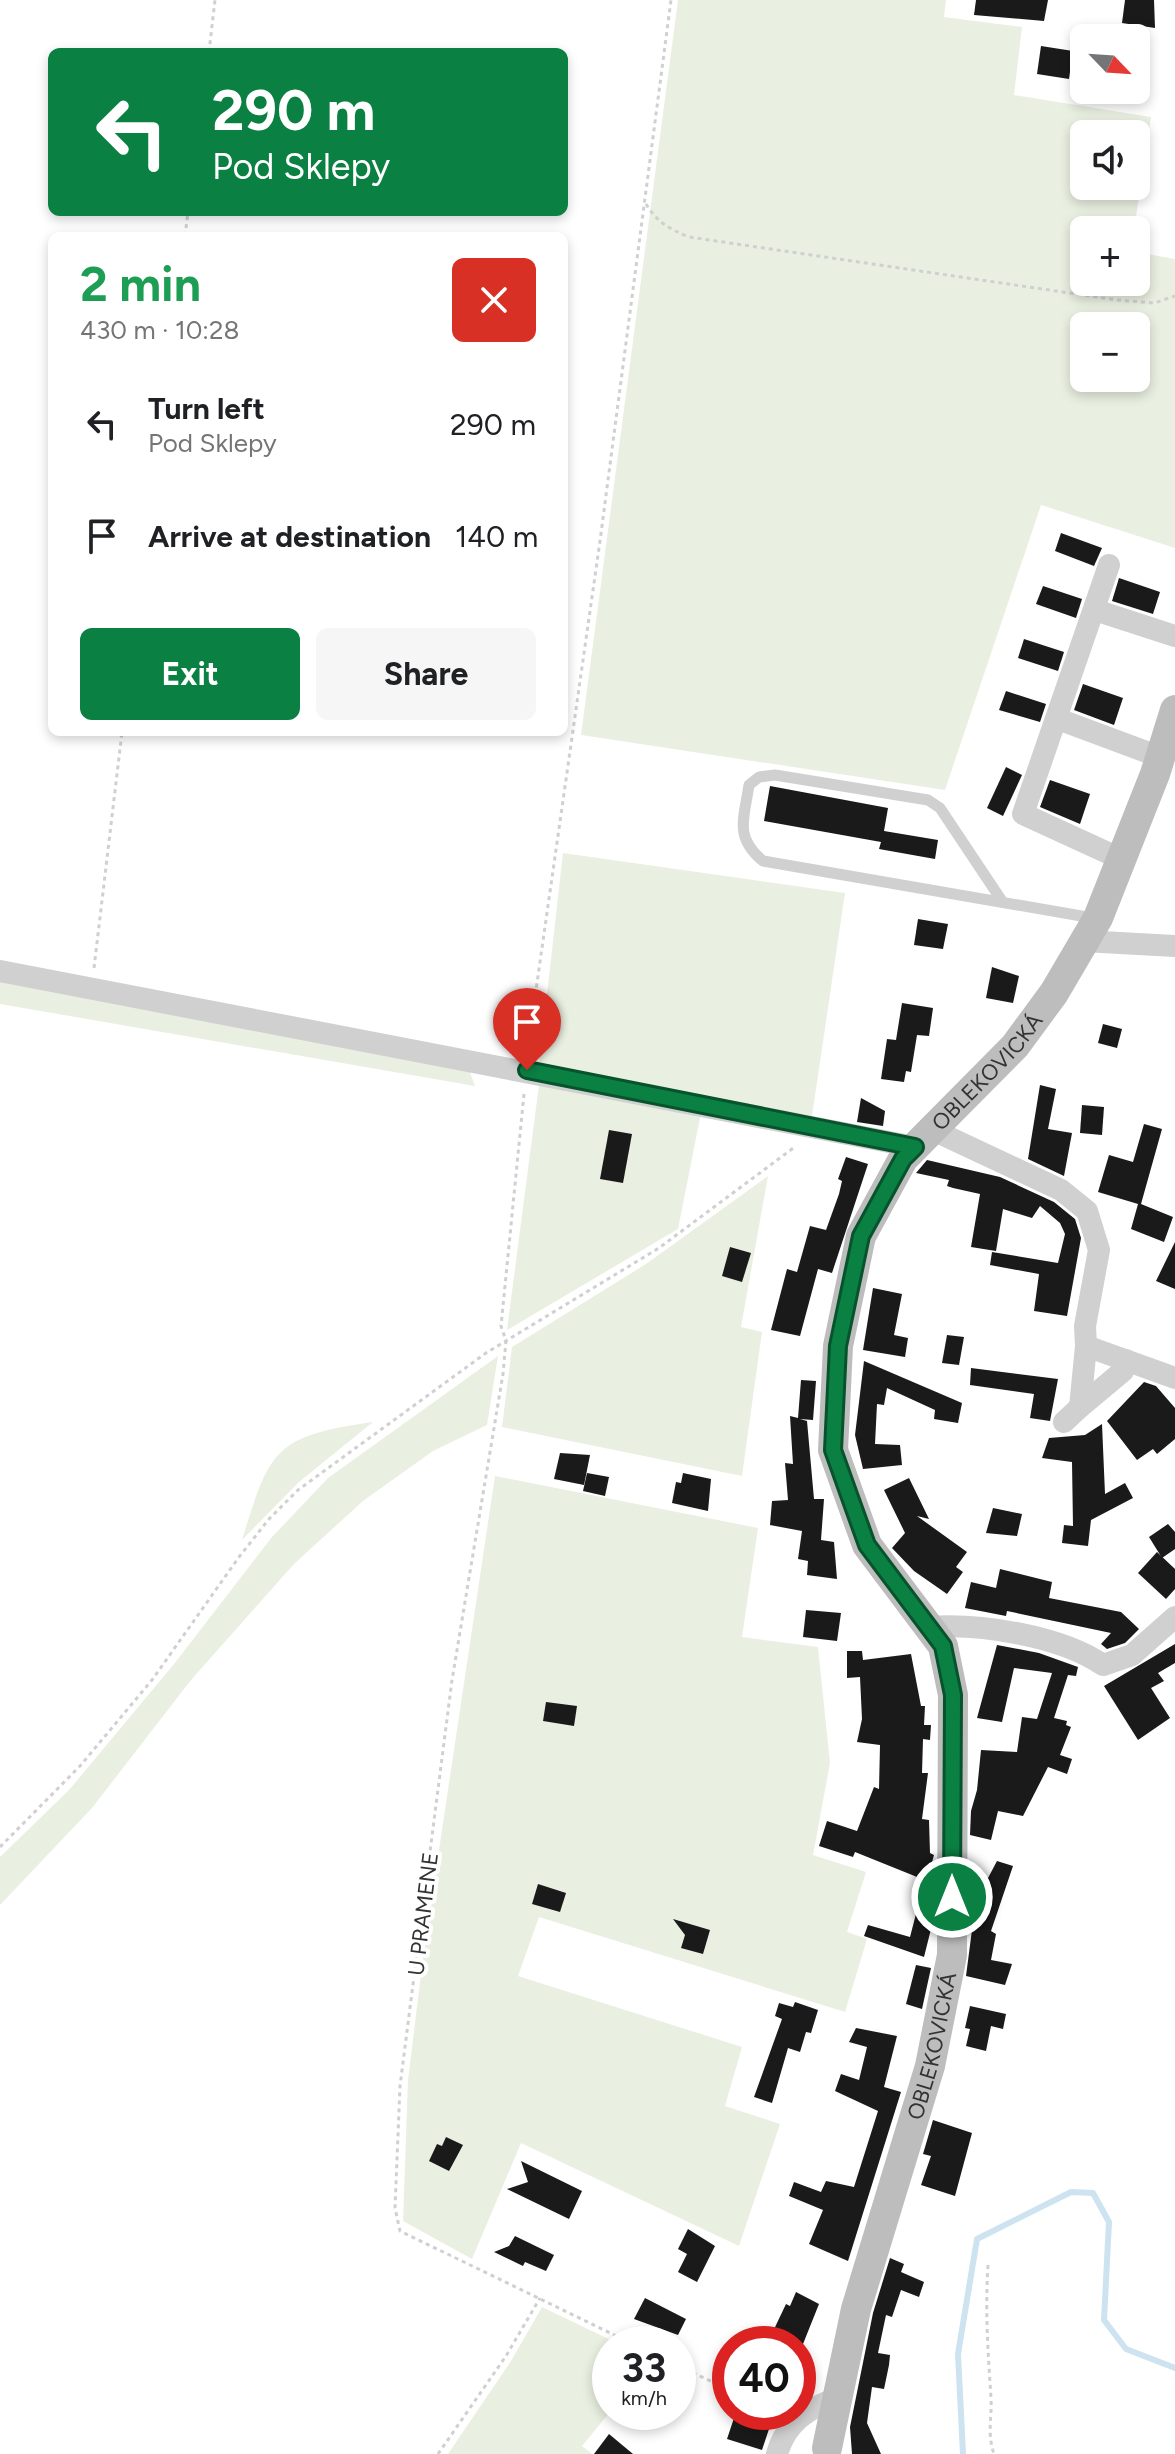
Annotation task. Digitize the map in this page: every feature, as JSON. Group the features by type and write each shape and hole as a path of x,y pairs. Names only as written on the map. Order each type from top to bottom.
{"street":[{"path":"1109,565 1023,814 1121,859"},
{"path":"1095,610 1175,636"},
{"name":"OBLEKOVICKÁ","path":"828,2452 856,2309 930,2066 952,1955 953,1695 943,1646 867,1545 833,1450 838,1346 861,1236 903,1159 1015,1046 1054,993 1090,930 1121,859 1175,710"},
{"path":"1058,719 1160,757"},
{"path":"1090,930 1175,946"},
{"path":"0,971 528,1070 823,1130 924,1138 1061,1190 1087,1211 1099,1250 1085,1326 1086,1346 1072,1414 1123,1371 1126,1360"},
{"path":"1086,1346 1175,1378"},
{"path":"929,1627 959,1624 1003,1632 1079,1649 1103,1665 1132,1655 1175,1617"},
{"path":"777,2454 781,2439 797,2418 814,2406 838,2398"}],"lane":[{"path":"1002,901 940,808 928,800 775,775 759,777 749,785 742,832 747,849 763,861 1002,901 1090,930"}],"path":[{"path":"209,48 215,0"},
{"path":"506,1341 501,1326 534,1004 671,0"},
{"path":"645,203 655,218 669,229 689,237 1117,300 1154,303 1175,296"},
{"path":"92,988 122,736"},
{"path":"0,1847 80,1766 152,1680 269,1519 332,1463 506,1341 659,1248 767,1165 823,1130"},
{"name":"U PRAMENE","path":"506,1341 452,1680 400,2086 395,2208 400,2231 597,2326"},
{"path":"988,2265 984,2321 991,2395 988,2428 994,2454"},
{"path":"438,2454 506,2356 540,2298"}],"green space":[{"path":"678,0 946,0 944,17 1022,27 1014,95 1151,117 1150,124 1150,120 1070,120 1070,200 1139,200 1136,216 1070,216 1070,296 1150,296 1150,255 1175,259 1175,548 1041,505 945,790 581,735"},
{"path":"563,853 845,893 812,1116 539,1065"},
{"path":"0,980 468,1067 475,1086 0,1004"},
{"path":"539,1085 701,1113 678,1229 507,1330"},
{"path":"768,1176 741,1327 762,1332 742,1476 502,1427 512,1347 646,1264"},
{"path":"498,1356 487,1425 433,1451 363,1501 294,1564 191,1680 92,1808 0,1905 0,1857 69,1790 174,1664 272,1537 328,1478"},
{"path":"373,1422 299,1482 242,1540 261,1485 270,1466 282,1452 296,1441 316,1433"},
{"path":"495,1476 758,1528 742,1637 818,1647 830,1763 813,1855 866,1872 847,1932 867,1939 845,2012 539,1917 518,1976 742,2047 725,2106 780,2124 739,2246 521,2143 472,2259 403,2221 408,2080 424,1950"},
{"path":"542,2307 592,2331 592,2430 595,2430 582,2446 592,2454 448,2454 511,2361"}],"building":[{"path":"976,0 1048,0 1044,21 974,15"},
{"path":"1125,0 1154,0 1155,28 1150,27 1150,24 1122,23"},
{"path":"1041,46 1070,51 1069,79 1037,74"},
{"path":"1061,533 1102,548 1094,566 1055,551"},
{"path":"1119,578 1160,592 1153,614 1112,601"},
{"path":"1043,586 1082,599 1076,618 1036,604"},
{"path":"1024,639 1064,652 1058,671 1018,658"},
{"path":"1083,684 1123,698 1114,725 1074,710"},
{"path":"1006,691 1046,704 1040,722 999,710"},
{"path":"1006,767 1022,775 1003,816 987,808"},
{"path":"1050,780 1090,794 1080,824 1040,807"},
{"path":"770,786 888,808 884,831 938,840 935,859 879,849 881,842 764,821"},
{"path":"918,919 948,924 943,949 914,945"},
{"path":"992,967 1019,976 1013,1003 986,998"},
{"path":"902,1003 933,1008 929,1036 917,1035 911,1072 906,1071 904,1082 881,1079 887,1039 896,1040"},
{"path":"1103,1024 1122,1029 1117,1048 1098,1043"},
{"path":"1040,1085 1056,1089 1048,1129 1072,1133 1064,1176 1028,1159"},
{"path":"861,1098 885,1111 883,1126 857,1122"},
{"path":"1082,1105 1104,1107 1102,1135 1080,1133"},
{"path":"1144,1124 1162,1129 1141,1204 1173,1217 1164,1242 1131,1229 1138,1204 1098,1192 1109,1155 1133,1162"},
{"path":"609,1130 632,1134 623,1183 600,1179"},
{"path":"846,1157 868,1164 832,1273 818,1269 800,1336 771,1330 787,1269 797,1272 810,1226 826,1230 839,1194 842,1181 838,1179"},
{"path":"927,1160 1000,1177 1054,1202 1075,1219 1081,1238 1067,1316 1034,1311 1039,1274 990,1265 992,1252 1058,1263 1065,1234 1060,1223 1040,1206 1032,1218 1003,1209 996,1251 971,1247 980,1194 947,1186 949,1180 916,1173"},
{"path":"1175,1242 1175,1289 1156,1281"},
{"path":"730,1247 751,1253 742,1282 722,1276"},
{"path":"873,1288 902,1294 894,1335 908,1338 905,1357 863,1350"},
{"path":"947,1335 964,1337 959,1365 942,1363"},
{"path":"864,1361 962,1403 958,1423 934,1419 935,1410 887,1388 884,1405 877,1404 875,1444 900,1445 902,1465 863,1469 855,1435"},
{"path":"971,1368 1058,1379 1050,1421 1030,1418 1034,1394 970,1385"},
{"path":"801,1380 816,1381 813,1420 800,1419 807,1421 814,1499 824,1499 821,1540 834,1542 837,1579 807,1575 808,1561 798,1559 802,1531 770,1525 772,1501 788,1500 785,1463 793,1464 790,1416 798,1418"},
{"path":"1144,1382 1156,1386 1175,1408 1175,1439 1157,1454 1153,1449 1137,1460 1107,1421"},
{"path":"1102,1424 1105,1494 1125,1483 1133,1498 1091,1520 1088,1546 1062,1543 1064,1525 1073,1526 1072,1462 1042,1458 1049,1438 1085,1435"},
{"path":"560,1453 590,1455 584,1485 554,1479"},
{"path":"587,1473 609,1477 605,1496 583,1491"},
{"path":"683,1473 711,1479 708,1511 672,1503 676,1482 681,1483"},
{"path":"909,1478 929,1519 917,1516 967,1552 956,1567 963,1572 947,1594 914,1571 892,1548 905,1533 884,1490"},
{"path":"993,1508 1022,1514 1017,1536 986,1533"},
{"path":"1168,1524 1175,1532 1175,1549 1162,1558 1149,1537"},
{"path":"1157,1552 1175,1569 1175,1589 1166,1599 1138,1573"},
{"path":"1000,1569 1052,1582 1049,1598 1121,1612 1139,1629 1125,1643 1107,1649 1101,1644 1111,1633 1007,1611 1006,1616 965,1608 971,1582 996,1588"},
{"path":"806,1610 841,1613 837,1641 803,1637"},
{"path":"1175,1644 1175,1663 1158,1673 1164,1681 1151,1688 1170,1718 1138,1740 1104,1686"},
{"path":"997,1645 1039,1653 1078,1667 1076,1676 1068,1675 1054,1718 1067,1721 1066,1725 1071,1727 1060,1755 1072,1759 1067,1774 1048,1767 1023,1816 998,1811 991,1840 970,1835 981,1750 1017,1752 1022,1717 1037,1719 1052,1673 1014,1668 1002,1722 977,1718"},
{"path":"847,1651 862,1651 863,1660 911,1654 921,1706 925,1706 924,1725 931,1725 930,1740 923,1739 922,1773 928,1773 922,1819 929,1820 930,1853 934,1855 927,1881 855,1852 853,1857 819,1846 827,1821 857,1831 874,1787 879,1789 880,1745 857,1742 862,1719 860,1677 847,1678"},
{"path":"546,1702 577,1706 574,1726 543,1721"},
{"path":"997,1861 1013,1866 991,1931 996,1934 991,1960 1012,1964 1005,1985 966,1976 973,1922"},
{"path":"538,1884 566,1893 560,1912 532,1904"},
{"path":"917,1910 934,1917 924,1957 864,1936 868,1925 910,1937"},
{"path":"673,1919 710,1930 703,1954 681,1948 685,1935"},
{"path":"916,1965 931,1968 922,2009 906,2004"},
{"path":"795,2002 818,2010 811,2033 806,2032 800,2052 788,2048 772,2103 754,2097 782,2019 775,2016 779,2003 793,2007"},
{"path":"970,2006 1006,2014 1003,2029 991,2026 986,2051 966,2046 970,2029 965,2028"},
{"path":"856,2028 897,2036 884,2087 901,2092 848,2261 809,2244 823,2210 789,2196 794,2182 821,2192 826,2181 854,2187 878,2111 835,2091 841,2074 859,2080 867,2047 849,2042"},
{"path":"933,2120 972,2133 955,2196 921,2185 931,2156 923,2154"},
{"path":"446,2137 463,2145 449,2171 429,2161 437,2144 442,2146"},
{"path":"521,2161 582,2191 569,2219 507,2189 528,2182"},
{"path":"688,2229 715,2246 697,2282 678,2272 687,2254 678,2249"},
{"path":"515,2236 554,2255 546,2271 525,2262 523,2266 494,2252 509,2246"},
{"path":"890,2258 904,2264 901,2272 924,2282 919,2297 901,2290 892,2317 886,2315 878,2353 890,2355 889,2365 884,2389 872,2387 867,2423 881,2454 852,2454 850,2427 873,2313"},
{"path":"796,2292 819,2304 810,2326 776,2326 786,2304 790,2306"},
{"path":"645,2298 686,2319 682,2326 653,2326 634,2319"},
{"path":"730,2430 769,2430 762,2450 727,2439"},
{"path":"609,2434 633,2454 594,2454"}],"waterway":[{"path":"963,2454 958,2354 977,2239 1071,2192 1093,2193 1109,2222 1104,2320 1126,2349 1175,2368"}],"route":[{"path":"527,1070 915,1147 903,1159 861,1236 838,1346 833,1450 867,1545 943,1646 953,1695 952,1897"}]}
